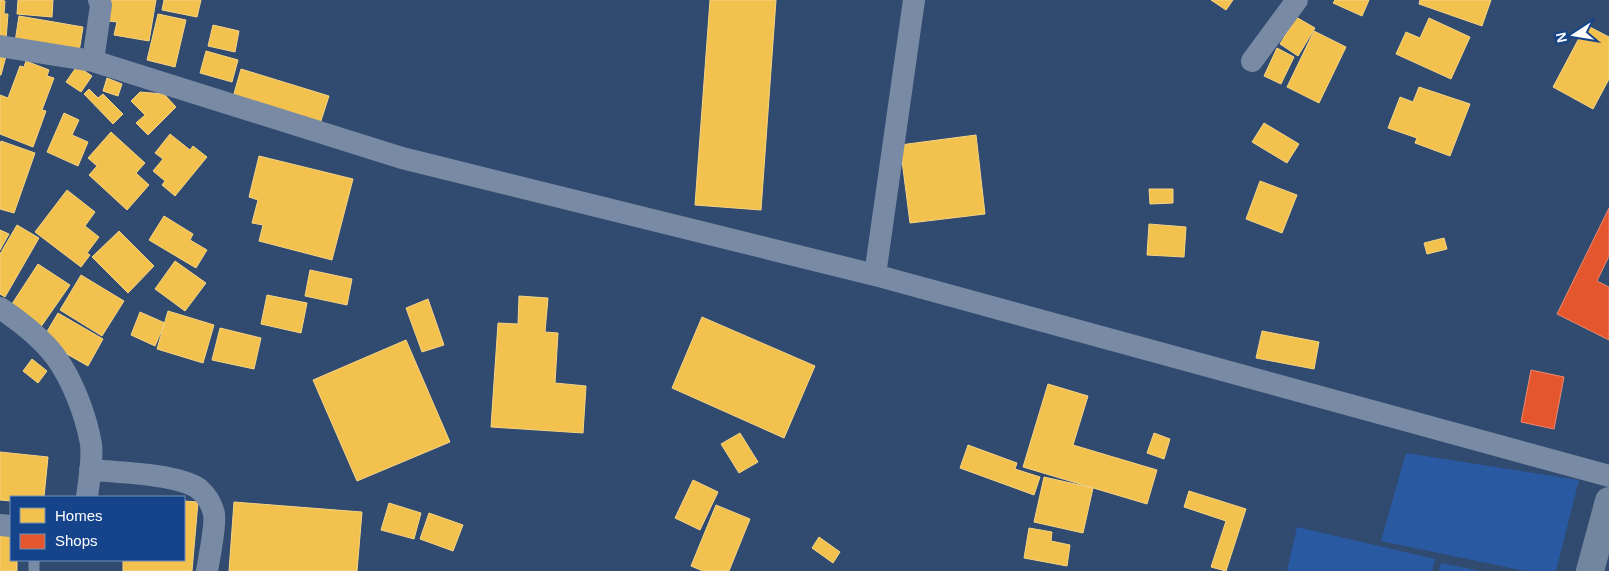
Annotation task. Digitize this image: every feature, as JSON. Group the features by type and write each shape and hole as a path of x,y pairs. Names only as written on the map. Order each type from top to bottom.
{"street":[{"path":"93,61 101,5 99,0"},
{"path":"875,275 914,0"},
{"path":"1252,61 1297,0"},
{"path":"0,46 93,61 402,158 875,275 1609,476"},
{"path":"0,308 19,320 54,356 75,393 91,445 87,496"},
{"path":"90,470 142,474 188,483 198,488 209,499 215,516 207,571"},
{"path":"1590,571 1609,501"}],"shaded area":[{"path":"1406,453 1579,480 1556,571 1525,571 1381,541"},
{"path":"1297,527 1435,559 1432,571 1287,571"},
{"path":"1441,563 1481,571 1439,571"}],"building: Homes":[{"path":"0,0 5,1 4,14 8,14 6,40 0,39"},
{"path":"18,0 53,0 52,17 17,14"},
{"path":"105,0 156,0 149,41 114,35 117,22 101,20"},
{"path":"164,0 201,0 197,17 162,10"},
{"path":"710,0 776,0 761,210 695,205"},
{"path":"1211,0 1233,0 1226,10"},
{"path":"1335,0 1369,0 1362,16 1333,3"},
{"path":"1420,0 1491,0 1482,26 1419,4"},
{"path":"158,14 186,20 175,67 147,60"},
{"path":"19,16 83,27 79,52 15,42"},
{"path":"1296,17 1315,28 1298,56 1280,44"},
{"path":"1429,18 1470,37 1451,79 1396,54 1406,32 1420,38"},
{"path":"213,25 239,31 235,52 208,46"},
{"path":"1586,25 1609,37 1609,79 1593,109 1553,87"},
{"path":"1314,31 1346,47 1319,103 1287,87"},
{"path":"1277,48 1294,57 1281,84 1264,76"},
{"path":"206,51 238,60 232,82 200,73"},
{"path":"0,54 6,56 1,75 0,75"},
{"path":"26,61 49,70 47,76 54,78 42,110 46,111 33,147 0,134 0,95 8,98 20,66 24,67"},
{"path":"77,66 92,76 81,92 66,82"},
{"path":"241,69 329,96 320,124 233,97"},
{"path":"107,78 122,84 118,96 103,91"},
{"path":"1419,87 1470,104 1450,156 1415,143 1417,138 1388,128 1400,97 1413,102"},
{"path":"89,89 98,98 103,94 123,114 113,124 84,94"},
{"path":"140,92 164,94 176,107 148,135 136,123 145,115 131,101"},
{"path":"64,113 79,120 72,135 88,142 78,166 47,152"},
{"path":"1264,123 1299,144 1287,163 1252,142"},
{"path":"111,132 145,163 136,173 149,185 127,210 89,175 97,166 88,158"},
{"path":"170,134 190,150 193,146 207,157 175,196 162,185 165,181 153,171 163,159 155,153"},
{"path":"976,135 985,214 910,223 900,145"},
{"path":"1,141 35,153 14,213 0,209"},
{"path":"259,156 353,179 332,260 259,241 263,225 252,223 258,200 249,197"},
{"path":"1260,181 1297,195 1282,233 1246,219"},
{"path":"1149,189 1173,189 1173,203 1150,204"},
{"path":"67,190 95,212 85,226 99,237 87,253 90,255 81,267 35,232"},
{"path":"164,216 193,234 190,240 207,250 196,268 149,240"},
{"path":"1149,224 1186,227 1184,257 1147,255"},
{"path":"17,225 39,238 5,297 0,294 0,254"},
{"path":"0,230 9,234 0,250"},
{"path":"119,231 154,266 128,293 92,257"},
{"path":"1444,238 1447,249 1427,254 1424,243"},
{"path":"175,261 206,283 185,311 155,289"},
{"path":"38,264 70,285 38,331 10,307"},
{"path":"310,270 352,279 347,305 305,296"},
{"path":"81,275 124,301 102,336 60,310"},
{"path":"267,295 307,303 301,333 261,324"},
{"path":"519,296 548,298 545,332 558,333 555,383 586,386 583,433 491,427 498,323 518,324"},
{"path":"428,299 444,345 422,352 406,308"},
{"path":"168,311 214,325 203,363 157,349"},
{"path":"140,312 165,323 155,346 131,335"},
{"path":"58,313 103,339 88,366 42,340"},
{"path":"702,317 815,366 784,438 672,388"},
{"path":"220,328 261,338 254,369 212,360"},
{"path":"1262,331 1319,342 1314,369 1256,358"},
{"path":"406,340 450,442 357,481 313,380"},
{"path":"32,359 47,371 38,383 23,371"},
{"path":"1048,384 1088,396 1073,445 1157,470 1147,504 1023,467"},
{"path":"740,433 758,462 739,473 721,444"},
{"path":"1154,433 1170,439 1164,459 1147,453"},
{"path":"968,445 1017,463 1015,469 1040,477 1034,495 960,468"},
{"path":"0,452 48,457 44,496 10,496 10,501 0,500"},
{"path":"1044,477 1093,488 1083,533 1034,522"},
{"path":"693,480 718,492 700,530 675,518"},
{"path":"1189,491 1246,509 1226,571 1211,567 1226,521 1184,507"},
{"path":"185,501 198,502 192,571 123,571 123,561 185,561"},
{"path":"234,502 362,512 357,571 229,571"},
{"path":"389,503 421,513 414,539 381,530"},
{"path":"716,505 750,519 729,571 703,571 691,566"},
{"path":"429,513 463,525 453,551 420,539"},
{"path":"1029,528 1052,532 1051,541 1070,545 1067,566 1024,558"},
{"path":"0,534 10,535 10,561 17,561 17,571 0,571"},
{"path":"819,537 840,552 833,563 812,548"}],"building: Shops":[{"path":"1609,208 1609,256 1597,281 1609,287 1609,340 1557,314"},
{"path":"1531,370 1564,377 1554,429 1521,422"}]}
